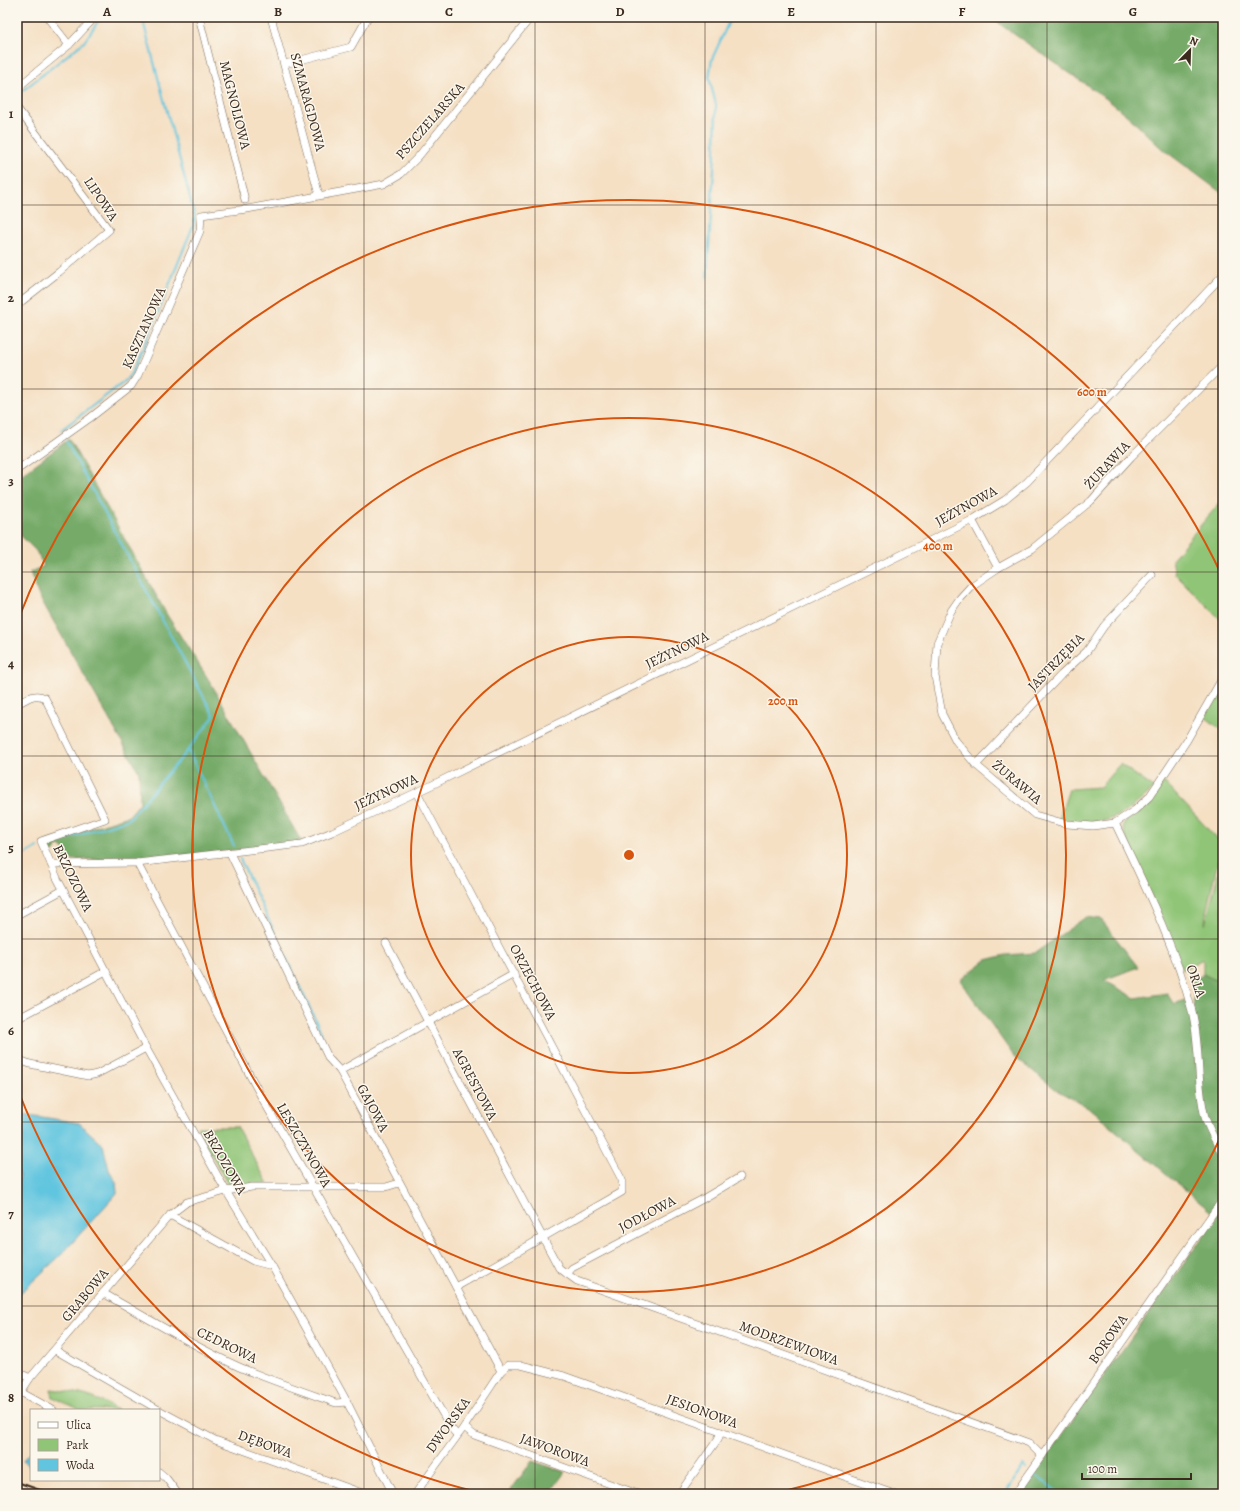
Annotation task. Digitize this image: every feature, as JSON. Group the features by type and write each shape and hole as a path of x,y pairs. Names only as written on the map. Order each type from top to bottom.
{"street":[{"path":"48,17 69,45"},
{"path":"17,88 69,45 95,17"},
{"name":"MAGNOLIOWA","path":"199,17 245,200"},
{"name":"SZMARAGDOWA","path":"271,17 285,64 319,195"},
{"path":"285,64 351,47 368,17"},
{"name":"PSZCZELARSKA","path":"201,215 247,209 384,184 401,174 418,157 455,114 531,17"},
{"name":"LIPOWA","path":"17,108 110,230 17,305"},
{"name":"KASZTANOWA","path":"17,470 90,418 131,386 138,375 200,231 201,215"},
{"name":"JEŻYNOWA","path":"51,864 137,863 302,844 332,832 417,792 972,520 1005,500 1027,482 1223,275"},
{"name":"ŻURAWIA","path":"1223,365 1142,446 1091,501 1032,549 998,568 970,587 951,611 937,643 935,676 942,714 956,741 976,764 1026,809 1045,819 1077,826 1114,823 1143,804 1157,786 1187,740 1223,677"},
{"path":"972,520 998,568"},
{"name":"JASTRZĘBIA","path":"976,764 1061,675 1087,651 1104,626 1152,575"},
{"name":"BRZOZOWA","path":"17,704 34,695 40,695 45,698 105,819 40,841 63,890 146,1048 226,1191 272,1266 347,1402 393,1494"},
{"name":"ORZECHOWA","path":"417,792 622,1180 622,1192 542,1237"},
{"name":"ORLA","path":"1114,823 1145,886 1169,943 1189,1000 1194,1021 1205,1116 1223,1156"},
{"name":"GAJOWA","path":"230,853 329,1058 340,1071 501,1372"},
{"name":"LESZCZYNOWA","path":"137,863 262,1098 450,1428 457,1435"},
{"path":"17,915 63,890"},
{"name":"AGRESTOWA","path":"386,943 542,1237"},
{"path":"17,1019 106,971"},
{"path":"340,1071 514,974"},
{"path":"17,1059 30,1064 88,1076 97,1074 146,1048"},
{"name":"JODŁOWA","path":"567,1274 572,1268 701,1200 740,1176"},
{"name":"GRABOWA","path":"19,1391 170,1215 187,1202 226,1191 252,1187 313,1188 386,1186 399,1183"},
{"name":"BOROWA","path":"1015,1494 1223,1199"},
{"path":"170,1215 253,1261 272,1266"},
{"path":"456,1288 542,1237"},
{"name":"MODRZEWIOWA","path":"542,1237 559,1268 577,1281 1029,1443 1042,1456"},
{"name":"CEDROWA","path":"103,1293 200,1348 236,1365 271,1380 336,1403 347,1402"},
{"name":"DĘBOWA","path":"55,1350 157,1409"},
{"name":"JESIONOWA","path":"501,1372 508,1365 521,1365 543,1370 893,1494"},
{"path":"17,1372 30,1378"},
{"name":"DWORSKA","path":"414,1494 464,1427 501,1372"},
{"path":"19,1391 51,1409"},
{"name":"DĘBOWA","path":"160,1411 215,1440 366,1494"},
{"name":"JAWOROWA","path":"464,1427 474,1435 638,1494"},
{"path":"679,1494 718,1439 721,1432"},
{"path":"160,1473 166,1478 178,1494"}],"green space":[{"path":"993,17 1223,17 1223,194 1160,147 1129,117 1108,100 1001,25"},
{"path":"69,439 167,615 212,685 301,841 212,853 121,859 61,860 65,853 62,847 58,846 52,853 45,842 129,816 140,803 139,772 38,594 30,572 44,566 36,551 17,532 17,478"},
{"path":"1223,499 1223,622 1175,574 1172,559"},
{"path":"1223,684 1223,731 1205,717"},
{"path":"1120,764 1154,788 1132,807 1122,814 1112,818 1089,822 1075,822 1059,819 1069,789 1100,787"},
{"path":"1164,782 1222,844 1206,912 1205,925 1223,855 1223,984 1203,974 1203,959 1182,970 1124,832 1123,826 1125,822 1152,800"},
{"path":"1086,917 1101,919 1138,967 1104,980 1135,998 1167,993 1175,1004 1184,1000 1194,1009 1193,981 1203,974 1223,984 1223,1494 1020,1494 1217,1217 1088,1107 1058,1091 1013,1055 960,980 986,960 1006,955 1035,953"},
{"path":"197,1127 237,1127 268,1184 228,1185"},
{"path":"51,1389 86,1395 115,1409 79,1409 53,1397"},
{"path":"532,1461 565,1472 549,1494 508,1494"}],"water":[{"path":"17,1113 79,1123 103,1145 109,1170 116,1182 117,1193 62,1254 17,1296 17,1184 20,1176 17,1170"},
{"path":"30,1452 30,1468 23,1460"}],"waterway":[{"path":"17,95 84,42 101,17"},
{"path":"61,430 124,382 131,374 143,349 193,226 195,217 142,17"},
{"path":"707,277 715,153 716,105 709,77 712,59 731,17"},
{"path":"50,844 129,819 188,750 214,716 66,441"},
{"path":"188,750 234,846"},
{"path":"17,859 38,847"},
{"path":"240,859 322,1034"},
{"path":"1005,1494 1023,1466 1026,1469"},
{"path":"1032,1473 1058,1492"}],"railway":[{"path":"17,1482 51,1494"}]}
